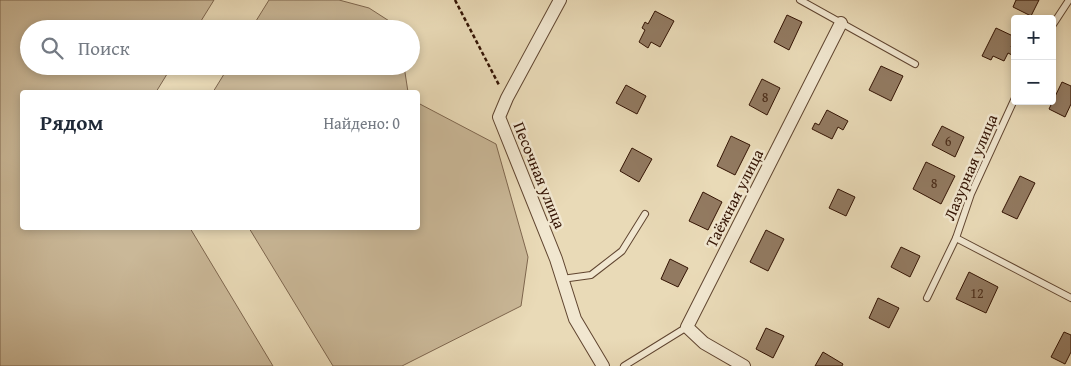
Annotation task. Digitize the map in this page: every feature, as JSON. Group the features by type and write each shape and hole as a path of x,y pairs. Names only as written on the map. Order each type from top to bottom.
{"street":[{"name":"Песочная улица","path":"560,0 507,98 499,117 556,259 575,319 603,366"},
{"name":"Таёжная улица","path":"688,327 841,23"},
{"path":"688,327 704,344 744,366"}],"lane":[{"path":"800,0 915,64"},
{"path":"1056,20 1069,0"},
{"name":"Лазурная улица","path":"1012,105 971,194 956,238 1071,298"},
{"path":"562,279 591,275 622,251 645,214"},
{"path":"927,298 956,238"},
{"path":"624,366 688,327"}],"path":[{"path":"455,0 507,98"}],"shaded area":[{"path":"0,0 214,0 202,20 20,20 20,75 166,75 157,90 20,90 20,230 191,230 273,366 0,366"},
{"path":"269,0 339,0 369,8 388,20 257,20"},
{"path":"223,75 405,75 408,90 214,90"},
{"path":"420,104 496,144 528,257 521,306 402,366 333,366 250,230 420,230"}],"building":[{"path":"1016,0 1039,0 1032,15 1013,7"},
{"path":"655,11 674,21 660,47 651,42 648,48 639,42 645,30 642,28 645,22 648,24"},
{"path":"787,15 802,22 789,50 774,42"},
{"path":"996,28 1011,35 1011,54 1008,53 1004,61 993,56 991,60 982,56"},
{"path":"881,66 903,76 891,101 869,90"},
{"path":"762,79 780,88 767,115 749,105"},
{"path":"1062,82 1071,86 1071,104 1065,117 1049,109 1051,105 1056,105 1056,94"},
{"path":"626,85 646,96 637,114 616,103"},
{"path":"827,110 848,121 843,130 838,127 832,139 812,129 815,123 819,125"},
{"path":"942,126 964,137 955,157 932,145"},
{"path":"731,136 750,145 735,175 717,166"},
{"path":"632,148 652,159 639,182 620,171"},
{"path":"926,162 955,176 941,204 913,189"},
{"path":"1020,176 1035,183 1017,219 1002,212"},
{"path":"838,189 855,197 846,216 829,208"},
{"path":"703,192 722,202 708,230 689,221"},
{"path":"766,230 784,239 768,271 750,262"},
{"path":"901,247 920,256 910,277 891,267"},
{"path":"670,259 688,268 678,287 661,279"},
{"path":"969,272 998,287 986,313 956,299"},
{"path":"878,298 899,308 889,328 869,318"},
{"path":"766,328 784,336 773,358 756,349"},
{"path":"1064,332 1071,335 1071,352 1065,364 1051,357"},
{"path":"823,352 843,364 842,366 815,366"}]}
